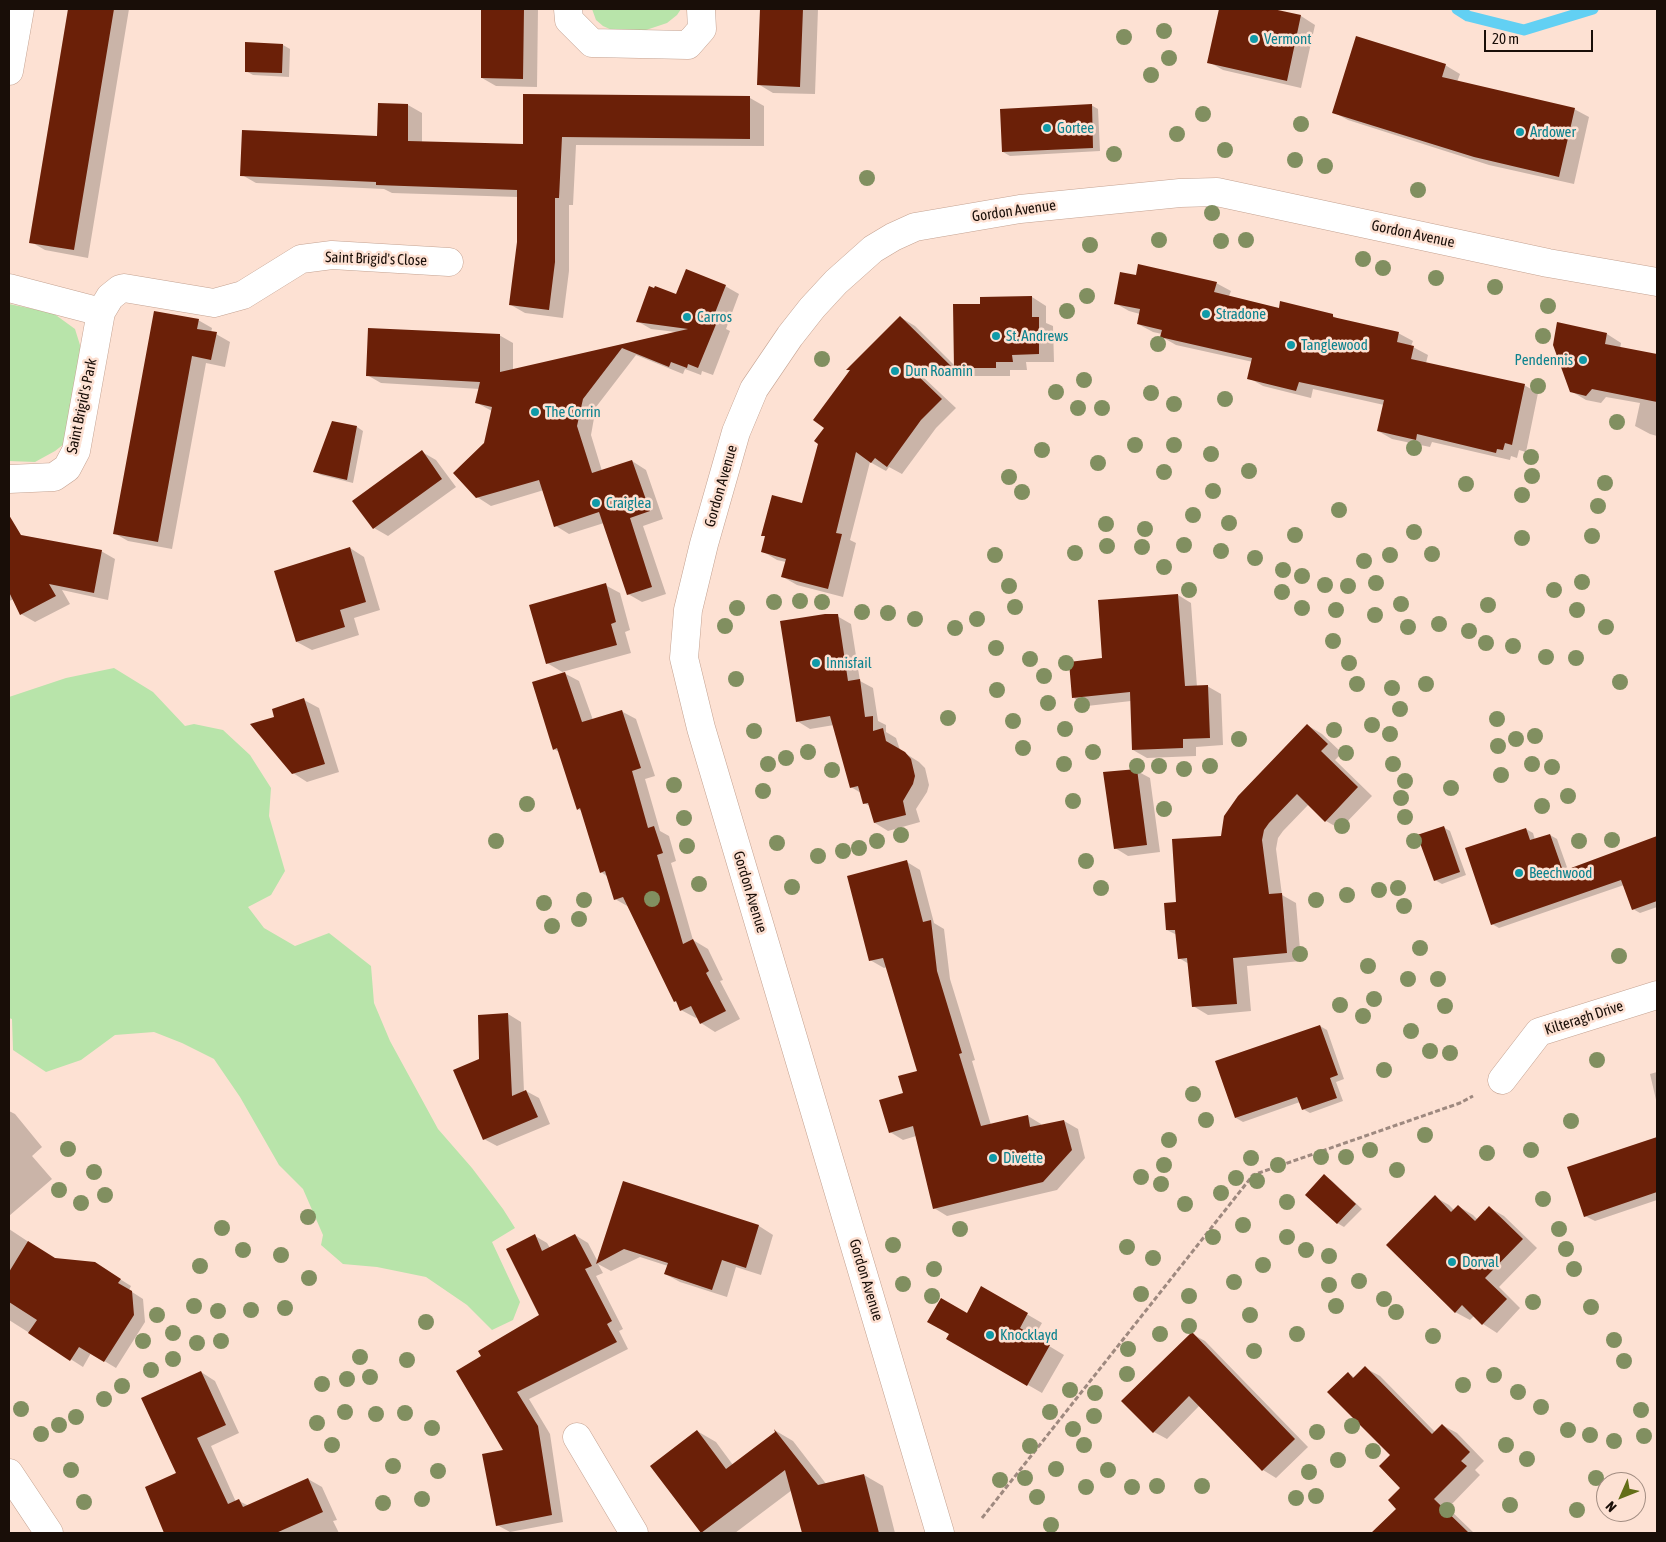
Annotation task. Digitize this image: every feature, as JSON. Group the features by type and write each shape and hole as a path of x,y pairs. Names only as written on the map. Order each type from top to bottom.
{"street":[{"path":"9,71 20,9"},
{"path":"568,9 569,20 592,43 688,45 702,29 701,9"},
{"name":"Gordon Avenue","path":"940,1533 701,728 684,658 688,610 704,544 736,432 754,389 790,336 812,308 853,266 873,249 892,237 915,227 1020,209 1180,193 1217,192 1548,263 1657,282"},
{"name":"Saint Brigid's Close","path":"105,305 116,291 124,288 214,303 243,295 301,259 332,255 449,262"},
{"path":"9,288 105,305"},
{"name":"Saint Brigid's Park","path":"9,479 54,477 67,468 76,451 105,305"},
{"name":"Kilteragh Drive","path":"1502,1080 1539,1032 1657,995"},
{"path":"577,1437 634,1533"},
{"path":"9,1473 49,1533"}],"path":[{"path":"982,1518 1253,1174 1460,1103 1502,1080"}],"green space":[{"path":"592,9 681,9 667,23 643,31 612,30 596,20"},
{"path":"9,304 53,313 75,329 84,358 64,444 35,462 9,461"},
{"path":"114,668 153,692 185,726 194,724 223,730 250,755 271,788 269,816 285,871 271,895 248,907 264,928 295,946 329,933 371,966 374,1003 390,1041 438,1129 472,1168 515,1228 492,1242 520,1302 513,1320 492,1330 467,1305 426,1277 377,1267 343,1264 321,1245 323,1235 303,1189 279,1165 240,1097 214,1059 154,1032 115,1035 81,1060 46,1072 13,1050 12,1019 9,1018 9,697 66,678"}],"building":[{"path":"68,9 114,9 74,250 29,243"},
{"path":"481,9 524,9 523,79 481,78"},
{"path":"760,9 803,9 800,87 757,85"},
{"name":"Vermont","path":"1219,9 1273,9 1301,15 1287,81 1207,63"},
{"path":"1356,36 1446,64 1442,77 1575,108 1559,177 1474,157 1332,113"},
{"path":"245,42 283,44 282,73 245,72"},
{"path":"523,94 750,96 750,139 562,137 559,198 555,198 555,262 549,310 509,305 517,242 517,190 376,185 376,182 240,176 242,130 377,136 378,103 408,104 408,141 523,144"},
{"name":"Gortee","path":"1092,104 1093,148 1002,152 1000,109"},
{"path":"1138,264 1217,282 1214,292 1279,308 1280,301 1333,314 1333,317 1399,332 1397,342 1414,346 1411,359 1525,384 1512,445 1505,443 1503,450 1497,449 1496,453 1417,434 1416,440 1377,431 1384,400 1299,382 1296,391 1247,379 1252,358 1160,337 1162,330 1137,324 1140,309 1114,304 1120,272 1136,275"},
{"path":"686,269 726,285 711,323 717,322 698,368 688,364 687,368 671,362 669,367 622,348 583,399 577,426 592,473 632,460 650,511 630,518 652,587 627,595 599,512 554,527 539,480 476,498 453,473 484,443 492,407 475,403 480,382 366,376 368,328 500,334 500,372 688,329 636,322 649,286 654,288 655,286 676,294"},
{"name":"St. Andrews","path":"1032,296 1032,317 1039,317 1039,354 1012,355 1013,362 996,362 996,368 954,368 953,304 980,304 980,297"},
{"path":"154,311 199,319 197,329 217,332 211,360 192,356 158,542 113,534"},
{"path":"900,316 953,368 911,369 942,399 921,420 887,467 875,458 871,463 856,452 836,533 842,534 828,589 781,577 786,559 761,552 765,536 761,536 772,495 802,503 818,444 814,441 824,428 813,420 850,370 846,370"},
{"name":"Pendennis","path":"1557,322 1607,333 1605,344 1657,354 1657,402 1592,389 1586,396 1570,392 1553,345"},
{"path":"332,421 357,426 347,480 313,472"},
{"path":"422,450 442,479 373,529 352,501"},
{"path":"9,515 21,535 102,550 94,593 49,584 56,596 20,615 9,592"},
{"path":"350,547 366,602 340,610 345,627 296,642 274,571"},
{"path":"606,583 616,622 611,624 617,645 546,664 529,605"},
{"path":"1178,594 1185,686 1208,685 1210,738 1183,739 1183,748 1132,750 1130,692 1072,698 1069,662 1102,658 1098,600"},
{"path":"825,614 838,614 848,681 860,679 865,717 873,716 873,731 883,728 886,741 905,752 911,759 915,776 913,784 903,801 906,815 874,823 868,803 863,804 858,786 850,788 830,716 796,722 780,621"},
{"path":"565,672 582,722 622,710 641,768 632,771 648,828 654,826 663,853 657,855 683,944 693,939 709,971 706,973 726,1011 700,1024 691,1006 680,1011 676,1001 674,1002 623,897 614,900 605,871 600,873 580,808 577,810 557,748 553,750 532,682"},
{"path":"304,698 325,764 292,774 250,724 274,717 272,709"},
{"path":"1307,724 1328,744 1321,751 1358,787 1325,822 1297,794 1269,823 1264,830 1262,840 1269,894 1282,893 1287,953 1233,958 1237,1004 1192,1007 1187,958 1178,959 1175,930 1166,930 1164,903 1176,902 1172,839 1221,836 1224,816 1238,796"},
{"path":"1137,769 1147,845 1114,849 1103,772"},
{"path":"1444,826 1460,872 1434,881 1417,835"},
{"name":"Beechwood","path":"1526,828 1530,840 1550,834 1563,871 1657,836 1657,901 1632,910 1621,880 1491,925 1465,848"},
{"path":"907,860 923,922 931,920 937,971 962,1053 959,1054 981,1126 1028,1115 1030,1127 1064,1120 1072,1150 1043,1182 933,1209 913,1126 889,1133 879,1100 903,1093 898,1076 917,1071 883,958 869,961 847,876"},
{"path":"508,1013 512,1096 526,1090 538,1117 483,1140 453,1070 479,1059 478,1015"},
{"path":"1320,1025 1338,1075 1330,1078 1337,1098 1302,1110 1297,1097 1235,1118 1215,1061"},
{"path":"1657,1137 1657,1192 1584,1217 1567,1167"},
{"path":"1324,1174 1356,1204 1337,1224 1305,1195"},
{"path":"623,1181 759,1225 746,1268 722,1260 712,1290 664,1274 668,1263 624,1249 596,1264"},
{"name":"Dorval","path":"1435,1195 1451,1212 1458,1205 1475,1221 1489,1206 1523,1239 1485,1278 1507,1299 1482,1325 1462,1305 1455,1313 1386,1245"},
{"path":"535,1234 542,1251 575,1234 592,1266 585,1269 612,1321 607,1324 617,1342 517,1392 538,1426 552,1515 496,1526 482,1454 503,1450 456,1371 481,1356 478,1351 539,1315 506,1249"},
{"path":"28,1241 55,1258 95,1262 121,1279 118,1283 132,1291 134,1315 104,1362 79,1347 70,1361 28,1333 37,1320 9,1302 9,1272"},
{"name":"Knocklayd","path":"981,1286 1028,1313 1020,1328 1050,1345 1027,1386 946,1339 949,1334 927,1322 941,1298 967,1313"},
{"path":"1192,1332 1295,1439 1262,1471 1189,1396 1153,1433 1121,1401"},
{"path":"1365,1366 1432,1434 1442,1424 1470,1452 1461,1461 1467,1466 1434,1499 1469,1533 1371,1533 1396,1509 1388,1500 1400,1488 1379,1466 1390,1455 1327,1392 1348,1372 1353,1378"},
{"path":"201,1371 226,1425 197,1438 228,1504 239,1499 243,1507 308,1478 323,1512 276,1533 164,1533 145,1487 176,1473 141,1398"},
{"path":"774,1429 818,1485 864,1474 879,1533 802,1533 785,1470 701,1533 650,1466 697,1430 726,1469 775,1432"}],"waterway":[{"path":"1457,9 1468,16 1524,30 1593,9"}],"place":[{"name":"Vermont","path":"1254,39"},
{"name":"Gortee","path":"1047,128"},
{"name":"Ardower","path":"1520,132"},
{"name":"Stradone","path":"1206,314"},
{"name":"Carros","path":"687,317"},
{"name":"St. Andrews","path":"996,336"},
{"name":"Tanglewood","path":"1291,345"},
{"name":"Pendennis","path":"1583,360"},
{"name":"Dun Roamin","path":"895,371"},
{"name":"The Corrin","path":"535,412"},
{"name":"Craiglea","path":"596,503"},
{"name":"Innisfail","path":"816,663"},
{"name":"Beechwood","path":"1519,873"},
{"name":"Divette","path":"993,1158"},
{"name":"Dorval","path":"1452,1262"},
{"name":"Knocklayd","path":"990,1335"}]}
